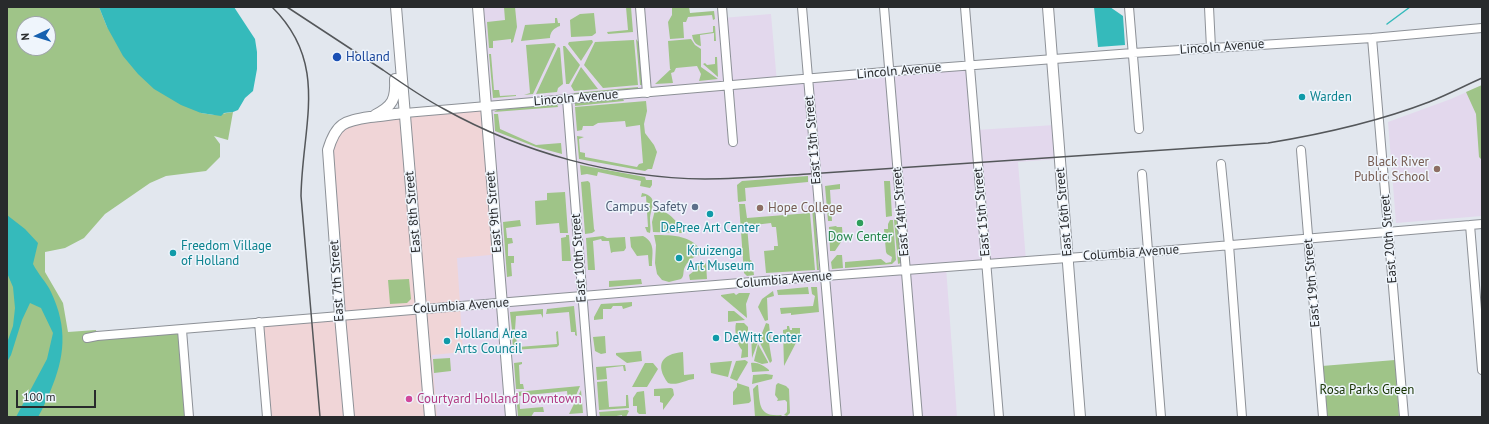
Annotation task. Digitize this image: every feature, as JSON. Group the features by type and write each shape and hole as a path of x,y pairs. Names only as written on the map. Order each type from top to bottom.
{"main road":[{"name":"East 8th Street","path":"395,7 422,309 430,417"},
{"path":"369,118 387,108 395,96 393,16 395,7"},
{"name":"East 9th Street","path":"478,7 511,417"},
{"name":"East 16th Street","path":"1048,7 1080,417"},
{"name":"Lincoln Avenue","path":"330,145 333,135 344,123 352,119 405,113"},
{"name":"East 7th Street","path":"330,145 328,159 349,417"}],"street":[{"path":"640,7 647,93"},
{"path":"722,7 733,142"},
{"name":"East 13th Street","path":"802,7 837,417"},
{"name":"East 14th Street","path":"884,7 918,417"},
{"name":"East 15th Street","path":"965,7 999,417"},
{"path":"1129,7 1139,129"},
{"path":"1209,7 1211,48"},
{"name":"Lincoln Avenue","path":"405,113 808,78 1133,53 1372,38 1482,28"},
{"name":"East 20th Street","path":"1372,38 1404,417"},
{"name":"East 10th Street","path":"567,99 592,417"},
{"name":"East 19th Street","path":"1301,150 1323,417"},
{"path":"1221,164 1229,245 1242,417"},
{"path":"1142,174 1161,417"},
{"name":"Columbia Avenue","path":"87,338 259,322 582,297 824,276 1148,252 1482,224"},
{"path":"1470,225 1482,370"},
{"path":"259,322 267,417"},
{"path":"182,330 189,417"}],"shaded area":[{"name":"Hope College","path":"481,7 689,7 690,13 721,10 722,18 771,14 777,83 972,69 976,130 1055,125 1058,159 1018,162 1026,261 946,267 957,417 437,417 432,355 463,352 457,258 501,254"},
{"name":"Black River Public School","path":"1482,85 1482,216 1396,223 1388,122 1451,99"},
{"path":"486,105 511,417 267,417 259,323 340,315 328,159 344,123"}],"green space":[{"path":"7,7 99,7 107,27 201,113 214,115 233,112 228,140 214,136 220,144 220,157 206,171 166,176 150,183 105,214 84,238 65,248 45,252 45,272 63,303 68,332 96,330 97,336 182,330 189,417 7,417"},
{"path":"504,7 515,7 517,27 513,42 511,43 511,39 493,41 493,48 489,48 487,22 505,20"},
{"path":"626,7 631,7 633,32 608,34 607,32 628,30"},
{"path":"672,7 689,7 690,13 714,11 715,19 713,20 712,15 688,17 686,22 683,22 684,38 670,39 668,22 672,15"},
{"path":"594,13 596,33 592,36 571,37 570,20 580,14"},
{"path":"555,18 557,18 560,26 553,30 550,38 521,41 525,25 555,23"},
{"path":"713,26 715,26 716,41 714,41 714,33 700,35 701,46 696,43 692,35 713,32"},
{"path":"636,39 639,43 642,85 640,85"},
{"path":"691,39 695,45 701,49 701,67 718,79 699,81 701,74 697,66 676,68 674,72 671,73 673,83 655,84 671,69 668,41"},
{"path":"592,40 593,42 581,61 568,44 569,42"},
{"path":"634,40 638,85 603,88 584,65 595,42"},
{"path":"554,43 556,45 533,94 524,95 530,93 526,45"},
{"path":"563,46 565,46 580,65 569,84 566,84"},
{"path":"558,47 560,48 563,84 558,88 557,92 536,94"},
{"path":"489,54 491,54 494,90 499,90 500,96 516,96 493,98"},
{"path":"715,57 717,57 718,77 703,64 715,64"},
{"path":"581,67 598,89 574,91 571,86"},
{"path":"1482,85 1482,160 1479,157 1476,114 1466,92"},
{"path":"638,87 638,90 574,95 574,93"},
{"path":"623,99 624,101 575,106 575,103"},
{"path":"646,101 647,111 644,124 645,133 654,145 657,152 652,169 645,171 579,159 577,136 584,137 579,139 580,152 585,153 585,157 637,167 639,164 643,163 640,125 626,127 625,121 598,123 593,126 583,126 582,130 577,131 575,107"},
{"path":"557,104 558,107 494,112 497,110"},
{"path":"494,114 498,114 500,129 536,145 561,143 562,154 536,147 495,131"},
{"path":"580,165 645,177 646,180 652,180 652,185 650,188 640,186 641,181 598,172 597,176 587,174 581,175"},
{"path":"808,176 808,182 745,188 746,201 738,202 737,185 742,181"},
{"path":"588,181 590,183 595,231 585,234 581,182"},
{"path":"884,181 890,181 892,216 886,217"},
{"path":"840,184 840,189 830,190 832,221 828,221 825,186"},
{"path":"565,192 568,233 560,233 559,223 536,225 535,201 547,200 547,193"},
{"path":"642,193 651,197 653,204 650,216 650,233 647,232 645,227 648,227 646,196 641,197"},
{"path":"739,204 745,204 747,218 810,213 815,270 766,273 764,251 774,250 774,246 778,246 776,227 772,227 771,223 754,225 754,229 750,229 751,224 749,223 747,226 750,260 752,261 754,275 747,276 744,273"},
{"path":"812,208 815,208 819,270 817,270"},
{"path":"657,209 665,212 673,218 679,225 682,233 653,232 652,222 655,210"},
{"path":"897,219 901,263 898,264 894,220"},
{"path":"520,220 521,226 506,228 507,238 512,238 513,243 508,244 508,256 514,256 514,263 511,263 512,276 507,277 503,222"},
{"path":"890,220 893,220 896,260 892,264 845,268 845,262 881,259 886,263 891,262 892,257 886,252 884,229 888,229"},
{"path":"829,227 842,227 843,239 835,251 830,251"},
{"path":"566,235 569,235 571,261 562,261 561,238 566,237"},
{"path":"654,235 682,237 694,243 699,248 702,254 689,261 684,269 681,279 669,282 662,280 657,274 655,263 656,245"},
{"path":"603,236 607,238 625,237 626,248 624,251 611,253 609,241 602,241 601,239 593,241 595,270 588,270 586,238"},
{"path":"643,236 652,245 652,266 649,266 648,255 637,256 631,247 630,237"},
{"path":"837,255 842,255 843,268 832,269 831,262"},
{"path":"703,261 706,264 707,279 690,280 689,275 694,271 698,262"},
{"path":"409,279 411,299 407,303 390,304 388,280"},
{"path":"641,279 642,284 609,287 609,281"},
{"path":"808,287 809,294 778,295 777,290"},
{"path":"811,287 817,287 819,312 791,315 791,313 781,314 780,308 813,306 815,296 812,294"},
{"path":"773,291 774,296 767,298 768,320 765,321 758,307 762,299"},
{"path":"734,293 736,295 739,293 750,293 746,304 747,318 721,296"},
{"path":"632,302 632,306 623,309 622,306 613,306 611,309 603,309 603,319 594,320 594,317 601,304"},
{"path":"574,306 577,336 575,335 575,332 571,332 569,312 546,314 547,309"},
{"path":"543,309 543,318 541,314 516,316 515,330 512,330 510,312"},
{"path":"728,311 734,311 745,320 728,322"},
{"path":"736,323 744,323 748,327 748,357 741,358 742,350 736,337"},
{"path":"766,323 769,324 771,342 769,343 772,361 770,363 759,341"},
{"path":"787,326 789,326 790,330 792,330 792,328 800,328 800,335 784,366 783,330 787,329"},
{"path":"558,331 559,345 557,347 513,350 512,333 515,333 518,347 557,344 556,332"},
{"path":"751,331 758,342 752,358"},
{"path":"605,336 606,353 601,354 595,351 593,337"},
{"path":"758,344 768,363 762,364 754,361"},
{"path":"641,351 642,361 627,363 616,355 616,353"},
{"path":"683,352 684,375 694,374 694,379 678,383 668,383 662,371 662,362 670,355"},
{"path":"450,358 451,371 434,373 433,359"},
{"path":"745,360 748,362 737,381 730,378 736,361"},
{"name":"Rosa Parks Green","path":"1395,360 1399,417 1326,417 1322,366"},
{"path":"732,361 728,377 711,373 710,363"},
{"path":"522,362 522,364 519,365 520,384 523,384 524,389 516,389 514,363"},
{"path":"645,363 653,363 658,369 647,387 632,387"},
{"path":"751,363 761,365 769,371 752,372"},
{"path":"625,365 626,371 624,371 623,366 606,368 607,379 597,380 596,367"},
{"path":"753,375 773,375 772,379 752,384"},
{"path":"607,381 609,407 626,406 626,395 628,395 629,408 599,410 597,382"},
{"path":"737,383 749,387 751,401 749,403 733,405 733,392 737,387"},
{"path":"778,383 789,389 790,413 787,416 784,415 787,412 787,402 785,400 777,401 778,399 775,395 776,385"},
{"path":"757,385 760,403 764,411 768,414 781,415 783,417 755,417 753,389"},
{"path":"580,386 574,400 568,400 567,391 519,396 520,409 543,407 544,412 534,412 531,417 518,417 516,392"},
{"path":"654,389 673,389 674,395 663,410 663,403 660,402 660,396 654,396"},
{"path":"581,390 583,413 569,414"},
{"path":"644,391 646,414 639,414 637,412 637,406 633,406 633,398 637,392"},
{"path":"629,411 626,417 622,417 622,415 600,417 599,412"}],"water":[{"path":"99,7 234,7 255,39 257,69 253,91 245,98 238,110 224,113 221,116 201,113 181,105 154,89 138,74 123,56 107,27"},
{"path":"1094,7 1110,7 1123,16 1125,45 1098,47"},
{"path":"7,215 25,229 38,243 33,264 51,292 60,318 62,330 59,367 50,392 38,417 16,417 47,359 53,333 41,308 30,303 22,320 11,355 7,362 7,343 13,326 15,308 13,287 7,273"}],"waterway":[{"path":"1387,24 1410,7"}],"railway":[{"path":"272,7 290,29 301,51 307,73 309,96 308,120 302,170 301,196 320,417"},
{"path":"287,7 421,96 474,125 505,138 570,160 637,174 671,178 705,179 757,177 1268,143 1309,136 1390,116 1436,99 1482,78"}],"place":[{"name":"Holland","path":"337,57"},
{"name":"Warden","path":"1302,97"},
{"name":"Black River Public School","path":"1437,169"},
{"name":"Campus Safety","path":"695,207"},
{"name":"Hope College","path":"760,208"},
{"name":"DePree Art Center","path":"710,214"},
{"name":"Dow Center","path":"860,223"},
{"name":"Freedom Village of Holland","path":"173,253"},
{"name":"Kruizenga Art Museum","path":"679,258"},
{"name":"DeWitt Center","path":"716,338"},
{"name":"Holland Area Arts Council","path":"447,341"},
{"name":"Courtyard Holland Downtown","path":"409,399"}]}
